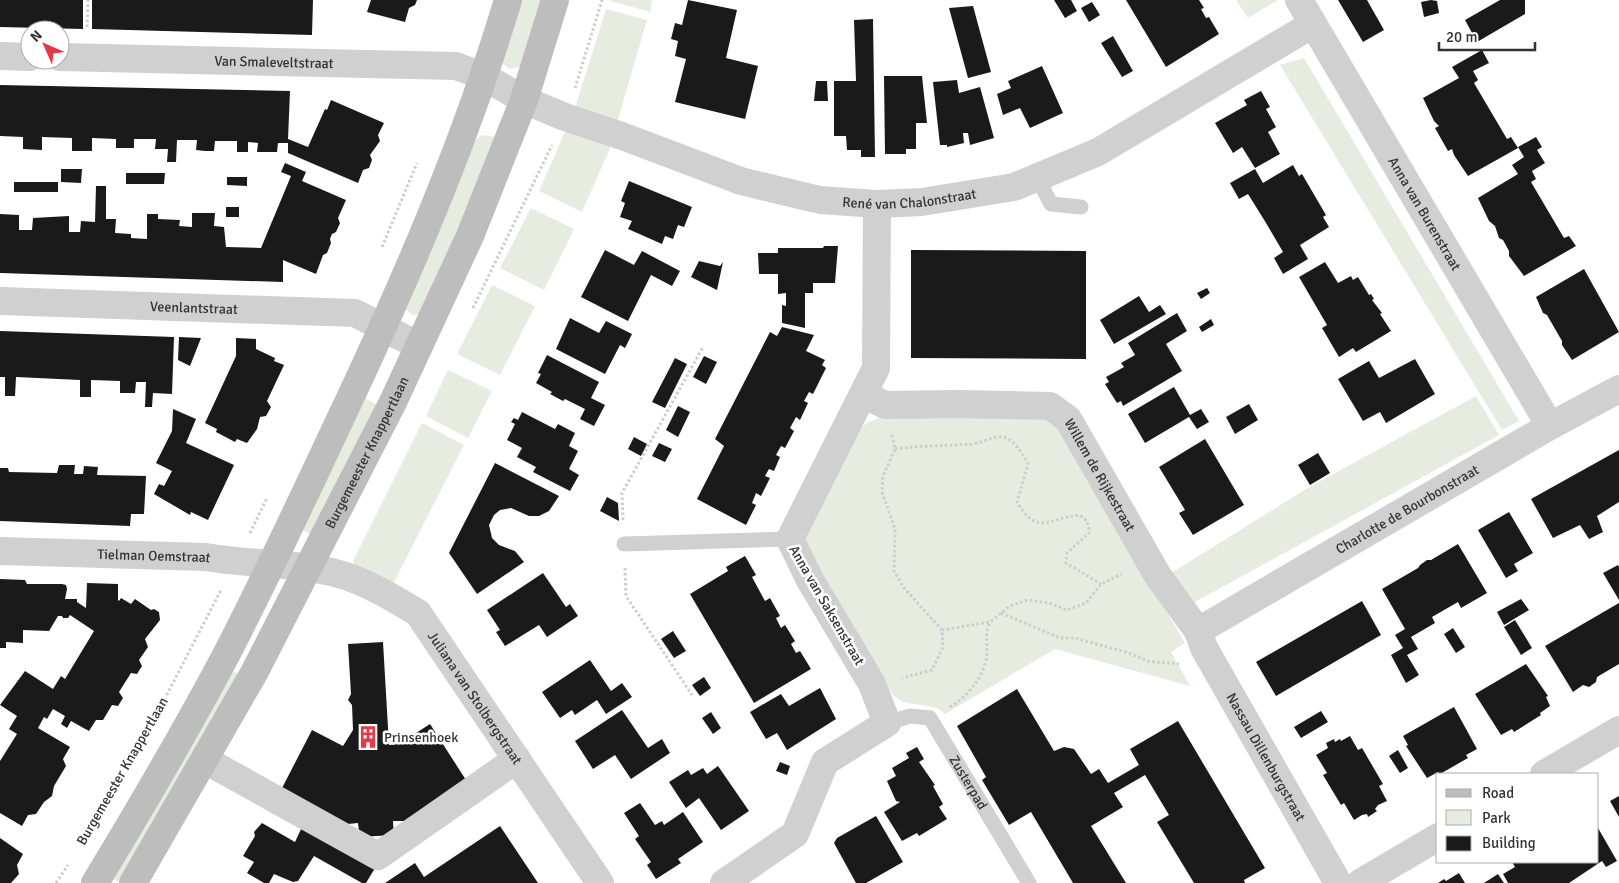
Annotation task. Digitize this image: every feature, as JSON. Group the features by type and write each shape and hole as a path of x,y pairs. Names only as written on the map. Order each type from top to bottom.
{"main road":[{"path":"95,883 150,792 224,658 271,565 382,328 485,77 508,0"},
{"name":"Burgemeester Knappertlaan","path":"133,883 254,673 393,402 470,236 524,100 556,0"}],"street":[{"name":"Anna van Burenstraat","path":"1299,0 1550,426"},
{"name":"René van Chalonstraat","path":"485,77 524,100 741,181 820,200 877,204 922,202 1014,187 1098,152 1313,24"},
{"path":"0,56 20,57"},
{"name":"Van Smaleveltstraat","path":"70,57 456,66 485,77"},
{"name":"Anna van Saksenstraat","path":"877,204 875,400 790,539 810,580 872,684 887,723"},
{"name":"Veenlantstraat","path":"0,302 355,313 382,328"},
{"path":"382,328 419,346"},
{"name":"Charlotte de Bourbonstraat","path":"1201,640 1550,426 1619,389"},
{"name":"Willem de Rijkestraat","path":"875,400 1050,406 1068,419 1158,576 1201,640"},
{"name":"Tielman Oemstraat","path":"0,551 206,557 236,562 307,567"},
{"name":"Juliana van Stolbergstraat","path":"307,567 341,574 418,612 600,883"},
{"name":"Nassau Dillenburgstraat","path":"1201,640 1338,883"},
{"path":"724,883 795,834 825,762 887,723"},
{"path":"1546,773 1619,730"},
{"path":"205,760 378,856 517,759"},
{"path":"1360,883 1436,838"}],"lane":[{"path":"1037,177 1051,204 1081,207"},
{"path":"624,544 790,539"},
{"path":"887,723 910,716 930,718"},
{"name":"Zusterpad","path":"930,718 1029,883"}],"path":[{"path":"381,249 419,158"},
{"path":"872,684 932,670 943,647 942,630 904,588 894,571 895,529 882,492 884,476 895,448 875,400"},
{"path":"895,448 920,445 974,444 993,438 1006,438 1020,449 1028,464 1017,502 1024,513 1034,523 1046,524 1061,517 1080,515 1087,521 1090,532 1067,553 1066,563 1101,584"},
{"name":"Burgemeester Knappertlaan","path":"161,706 270,492"},
{"path":"942,630 990,622 1010,606 1028,600 1049,603 1067,610 1086,603 1101,584 1122,574 1158,576"},
{"path":"1001,614 1060,638 1074,638 1126,652 1148,661 1183,664 1201,640"},
{"path":"930,718 964,699 979,676 987,655 985,634 990,622"},
{"name":"Burgemeester Knappertlaan","path":"81,843 127,766"},
{"name":"Burgemeester Knappertlaan","path":"56,883 71,860"}],"green space":[{"path":"517,0 546,0 523,66 510,69 501,62"},
{"path":"608,0 652,0 650,12"},
{"path":"1236,0 1278,0 1248,18"},
{"path":"606,9 647,20 617,123 575,108"},
{"path":"1304,58 1519,421 1502,430 1280,65"},
{"path":"566,130 611,146 582,212 539,191"},
{"path":"482,135 496,137 425,310 418,315 412,315 406,309 470,144"},
{"path":"531,208 574,229 544,290 500,268"},
{"path":"492,285 535,306 500,375 457,354"},
{"path":"448,370 492,391 468,438 426,416"},
{"path":"361,396 381,407 312,535 303,530"},
{"path":"1476,396 1499,435 1186,607 1168,575 1306,489"},
{"path":"1041,416 1059,429 1185,643 1171,652 1190,686 1055,649 945,714 933,707 900,700 893,695 806,550 804,540 857,432 867,423 879,418"},
{"path":"422,423 464,445 392,586 354,565 353,561"},
{"path":"228,668 242,676 120,883 108,876"}],"building":[{"path":"0,0 83,0 83,29 70,29 70,20 20,20 20,27 0,27"},
{"path":"92,0 313,0 312,35 92,29"},
{"path":"371,0 417,0 415,5 409,8 405,22 367,12"},
{"path":"688,0 737,10 726,58 758,66 745,119 675,102 686,59 675,56 678,41 671,39 675,23 682,25"},
{"path":"1054,0 1071,0 1077,11 1065,18"},
{"path":"1126,0 1199,0 1204,8 1201,9 1206,18 1209,17 1219,34 1166,67"},
{"path":"1338,0 1367,0 1384,30 1363,42"},
{"path":"1500,0 1525,0 1525,14 1477,42 1465,20"},
{"path":"1437,1 1439,13 1424,17 1421,2"},
{"path":"1092,2 1100,15 1089,22 1081,8"},
{"path":"973,6 991,72 968,78 949,8"},
{"path":"873,19 875,157 861,157 861,150 847,150 846,136 834,136 834,81 856,81 854,20"},
{"path":"1113,36 1133,71 1122,77 1101,43"},
{"path":"1482,50 1489,63 1473,71 1478,80 1474,83 1507,139 1511,137 1518,148 1468,176 1452,149 1448,151 1435,128 1439,126 1434,121 1423,98 1459,78 1452,67"},
{"path":"1042,66 1063,113 1030,128 1020,108 1003,115 997,94 1011,88 1008,81"},
{"path":"884,76 922,76 927,123 916,123 916,149 906,149 906,154 885,154"},
{"path":"957,80 959,93 980,87 994,138 970,145 968,133 963,133 964,143 947,147 947,145 940,145 933,82"},
{"path":"816,81 827,81 828,101 814,101"},
{"path":"0,85 290,91 288,139 308,147 331,100 384,123 378,135 380,141 370,155 372,160 369,168 363,170 358,183 288,153 288,143 278,143 277,152 257,152 258,143 248,142 248,152 237,152 237,141 215,141 214,151 205,151 196,150 197,140 177,140 176,162 167,162 168,149 155,149 156,139 134,139 134,148 116,148 116,139 92,138 92,151 72,151 72,138 42,137 42,150 23,149 23,137 0,136"},
{"path":"1261,91 1270,107 1266,109 1276,127 1268,132 1280,154 1255,168 1242,147 1233,153 1215,123 1247,105 1244,100"},
{"path":"1536,137 1542,147 1537,150 1545,163 1532,171 1536,179 1531,182 1564,238 1569,236 1576,246 1524,276 1509,256 1509,251 1503,240 1499,238 1495,226 1489,221 1478,198 1518,174 1512,165 1524,157 1518,147"},
{"path":"285,163 306,172 302,181 346,200 338,218 340,223 336,232 332,234 327,253 323,255 316,274 283,260 283,282 0,273 0,214 19,215 19,230 32,230 33,218 69,216 69,232 80,232 81,221 95,222 96,186 106,186 106,219 116,219 115,233 131,234 131,238 147,239 147,214 158,214 158,219 180,220 179,226 192,227 192,213 215,213 214,226 224,227 226,247 261,248 291,176 281,172"},
{"path":"1293,165 1299,176 1302,174 1326,215 1323,217 1329,227 1300,245 1308,259 1283,274 1274,258 1283,252 1248,194 1239,199 1230,183 1255,169 1263,183"},
{"path":"61,169 82,169 81,183 61,182"},
{"path":"126,173 165,173 164,184 126,184"},
{"path":"227,177 247,177 247,186 227,185"},
{"path":"629,181 692,207 684,227 678,225 673,239 665,236 662,244 628,229 632,221 620,217 625,203 621,201"},
{"path":"14,182 58,182 58,192 14,192"},
{"path":"226,207 239,207 239,217 226,217"},
{"path":"824,246 838,246 835,283 813,283 813,293 805,293 805,328 782,323 782,305 786,306 786,293 778,294 778,274 759,274 758,253 778,253 778,248 823,248"},
{"path":"605,250 634,265 642,251 680,271 672,286 651,275 628,321 581,297"},
{"path":"911,250 1086,251 1086,359 911,358"},
{"path":"699,261 720,266 723,262 717,290 691,277"},
{"path":"1325,262 1338,283 1351,276 1353,280 1358,277 1369,295 1371,294 1374,299 1372,300 1382,313 1380,314 1391,331 1356,352 1353,348 1339,357 1322,328 1327,325 1299,277"},
{"path":"1584,269 1619,332 1572,360 1547,315 1543,313 1536,297"},
{"path":"1207,288 1210,293 1201,299 1197,293"},
{"path":"1139,296 1149,312 1160,305 1166,314 1114,344 1100,320"},
{"path":"1177,313 1187,331 1166,344 1182,371 1123,406 1121,401 1117,403 1105,384 1109,382 1106,377 1124,367 1121,363 1135,355 1128,343"},
{"path":"570,318 599,333 606,321 632,334 625,348 620,345 605,374 556,349"},
{"path":"1211,319 1214,325 1202,332 1199,327"},
{"path":"782,327 814,335 806,351 825,360 822,365 826,368 813,394 809,392 804,401 808,403 800,420 796,417 790,428 794,431 785,448 781,446 776,455 780,457 774,471 769,469 765,476 770,478 761,496 756,493 752,503 756,505 746,525 697,499 724,446 715,439 770,332 777,336"},
{"path":"0,331 174,337 172,394 153,393 152,407 145,407 146,382 136,382 135,393 120,393 120,381 91,380 91,397 80,397 80,380 16,377 15,396 5,396 5,377 0,377"},
{"path":"179,337 201,338 190,366 178,360"},
{"path":"236,338 256,339 256,349 275,358 274,361 284,365 267,401 271,407 266,416 260,417 257,429 247,443 237,439 235,442 216,432 217,429 205,423 236,356"},
{"path":"547,355 599,382 591,398 605,405 594,426 580,419 585,409 565,399 563,401 536,383 541,374 538,373"},
{"path":"704,356 717,362 706,384 693,377"},
{"path":"675,358 687,364 665,408 652,402"},
{"path":"1415,359 1435,394 1386,423 1380,412 1363,421 1338,379 1369,361 1379,378"},
{"path":"1174,387 1190,415 1201,409 1209,422 1197,429 1189,417 1145,443 1128,414"},
{"path":"1249,404 1258,420 1235,434 1226,417"},
{"path":"678,406 690,412 678,437 666,430"},
{"path":"173,409 196,419 186,443 234,465 208,520 191,512 190,515 154,494 159,484 164,486 172,471 156,463 172,431"},
{"path":"522,412 555,429 558,424 575,433 569,446 578,451 569,469 579,475 570,491 533,472 536,467 517,457 522,448 507,440 515,424 511,422 514,418 518,420"},
{"path":"634,437 647,444 641,456 628,449"},
{"path":"1205,439 1244,505 1193,535 1179,513 1185,510 1159,467"},
{"path":"659,443 672,449 665,462 652,456"},
{"path":"1619,450 1619,502 1597,516 1603,532 1589,539 1580,525 1553,538 1531,499"},
{"path":"1318,453 1330,473 1310,485 1298,465"},
{"path":"495,463 559,496 549,511 539,516 529,516 511,508 500,510 494,515 489,525 492,538 499,545 515,551 524,562 477,594 449,553"},
{"path":"59,465 75,465 74,474 83,474 84,466 98,467 97,475 146,476 144,514 131,514 130,526 0,521 0,468 8,468 9,472 57,473"},
{"path":"607,497 618,503 619,521 600,511"},
{"path":"1509,512 1533,553 1514,564 1518,571 1506,578 1478,530"},
{"path":"1458,544 1487,593 1461,608 1458,602 1432,617 1435,623 1411,637 1418,649 1407,655 1419,675 1406,683 1391,655 1403,648 1395,635 1405,629 1382,589 1418,568 1427,560 1431,560"},
{"path":"745,556 756,575 752,577 765,601 770,598 780,616 776,618 781,628 785,625 795,641 791,644 796,653 800,651 811,669 754,703 690,594 728,571 726,567"},
{"path":"1618,565 1619,567 1619,600 1603,573"},
{"path":"543,573 566,607 570,604 578,616 547,637 539,625 505,646 496,632 500,630 487,610"},
{"path":"0,579 25,580 27,584 66,585 65,599 77,599 77,602 86,608 87,583 118,584 119,601 121,598 131,604 135,599 151,610 154,609 159,612 160,620 145,639 148,647 139,660 142,666 137,674 131,673 119,692 123,698 118,706 112,705 103,720 96,720 89,731 71,721 67,728 61,724 65,716 53,709 47,719 44,717 38,728 70,747 63,759 66,766 54,786 52,796 44,802 36,814 28,815 22,826 0,813 0,761 17,734 9,729 17,716 0,705 25,671 53,689 61,676 65,679 94,631 70,615 68,618 58,616 49,631 23,630 23,643 6,642 6,648 0,648"},
{"path":"1521,599 1529,610 1504,625 1497,612"},
{"path":"1362,601 1381,635 1276,696 1256,662"},
{"path":"1619,603 1619,664 1597,677 1596,682 1589,687 1583,685 1573,692 1545,646"},
{"path":"1515,620 1532,648 1521,655 1504,627"},
{"path":"1453,628 1465,647 1456,653 1444,634"},
{"path":"673,631 686,651 674,658 661,639"},
{"name":"Prinsenhoek","path":"383,642 389,745 399,744 430,724 466,780 404,821 393,821 394,838 392,835 361,837 360,840 358,823 348,824 281,790 312,730 343,746 353,730 352,705 348,700 351,694 348,644"},
{"path":"590,660 611,691 622,683 632,697 606,714 597,700 575,715 572,710 560,718 542,692"},
{"path":"1526,664 1548,696 1546,697 1550,706 1540,713 1541,715 1514,732 1512,729 1501,735 1475,694"},
{"path":"704,677 711,688 700,696 692,685"},
{"path":"820,688 836,719 787,750 777,733 766,739 750,712 781,694 789,706"},
{"path":"1017,689 1054,751 1064,747 1074,749 1091,774 1099,769 1108,783 1139,765 1130,749 1178,721 1265,868 1244,880 1245,883 1194,883 1157,822 1169,815 1145,775 1114,793 1123,807 1091,826 1126,883 1073,883 1031,812 1009,825 982,780 986,777 957,726"},
{"path":"1454,707 1477,749 1466,755 1468,758 1442,773 1438,772 1427,778 1406,746 1408,745 1403,736"},
{"path":"622,710 648,748 662,739 670,753 631,779 615,755 593,769 575,741"},
{"path":"1321,711 1328,722 1301,738 1294,727"},
{"path":"711,712 721,728 713,734 702,718"},
{"path":"1350,736 1358,750 1362,748 1383,784 1379,786 1387,801 1378,805 1375,809 1377,811 1368,817 1367,814 1362,815 1354,820 1344,803 1341,805 1323,775 1327,773 1316,755 1328,748 1326,743 1334,739 1335,742 1340,739 1341,741"},
{"path":"917,747 924,759 919,762 935,785 933,786 943,804 939,807 947,819 919,836 917,833 902,841 884,812 900,802 896,801 887,781 896,776 892,768 909,758 906,753"},
{"path":"1398,750 1408,768 1400,773 1389,756"},
{"path":"780,762 790,766 787,775 776,771"},
{"path":"718,766 749,811 721,830 699,798 686,808 669,782 688,770 691,775 703,768 707,774"},
{"path":"1619,796 1619,817 1610,801"},
{"path":"640,803 655,825 662,821 664,825 683,812 703,842 678,859 681,863 656,879 647,865 651,862 635,839 639,836 624,813"},
{"path":"876,816 903,862 866,883 856,883 834,843 837,838"},
{"path":"262,823 295,842 302,827 375,868 366,883 362,883 314,856 298,881 293,882 274,874 269,883 264,883 247,873 254,862 243,856 255,836 254,832"},
{"path":"500,826 538,883 385,883 415,863 424,877"},
{"path":"1599,830 1617,861 1606,867 1602,861 1599,863"},
{"path":"0,838 23,854 17,865 19,874 11,883 0,883"},
{"path":"1513,863 1599,863 1569,883 1508,883 1503,874 1515,867"},
{"path":"1459,873 1465,883 1438,883 1444,879 1446,881"},
{"path":"1498,874 1504,883 1484,883"}],"place":[{"name":"Prinsenhoek","path":"368,737"}]}
